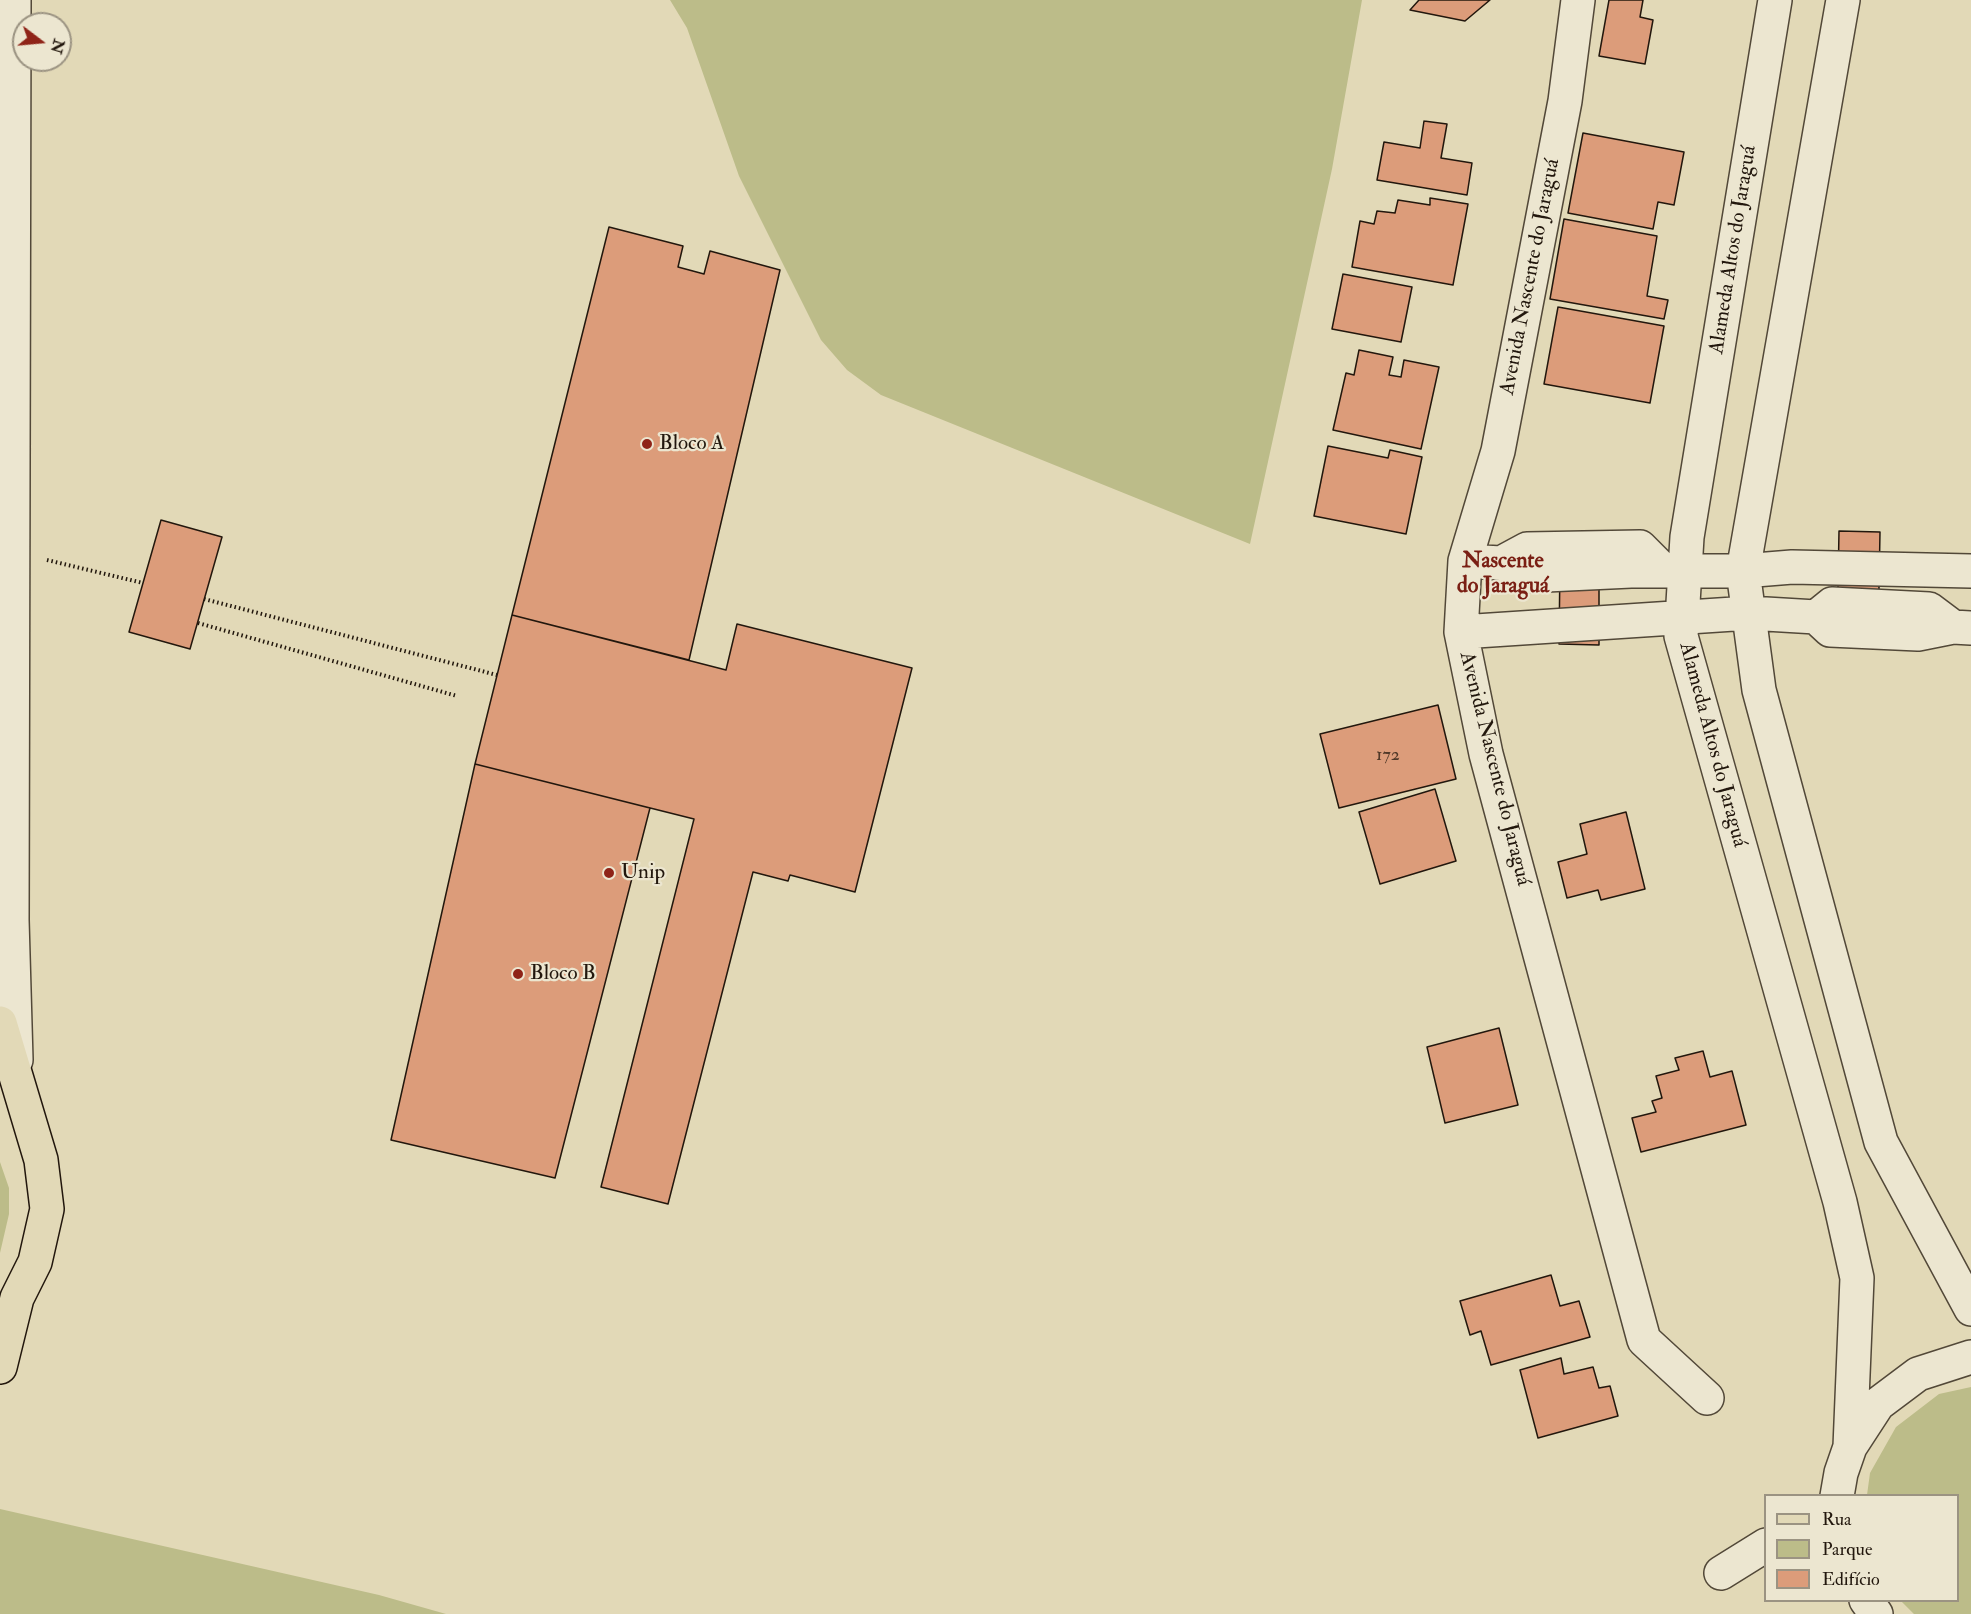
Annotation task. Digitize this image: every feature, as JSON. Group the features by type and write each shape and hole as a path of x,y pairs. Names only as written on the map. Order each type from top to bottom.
{"main road":[{"path":"0,1023 8,1073 41,1160 47,1209 35,1262 8,1308 0,1367"},
{"path":"0,1108 29,1124"}],"street":[{"path":"8,1073 12,920 14,0"},
{"name":"Avenida Nascente do Jaraguá","path":"1578,0 1565,101 1498,451 1465,561 1461,632 1486,754 1644,1340 1707,1398"},
{"name":"Alameda Altos do Jaraguá","path":"1775,0 1689,526 1674,571 1682,618 1681,636 1840,1202 1857,1278 1850,1447"},
{"path":"1843,0 1743,571 1759,690 1881,1142 1971,1309"},
{"path":"1465,561 1501,563 1527,549 1640,547 1674,571 1743,571 1792,567 1971,571"},
{"path":"1461,632 1749,613 1816,617 1830,630 1918,634 1962,628"},
{"path":"1837,1494 1841,1473 1850,1447 1878,1404 1918,1374 1971,1357"},
{"path":"1721,1573 1764,1546"}],"path":[{"path":"12,551 142,583"},
{"path":"204,599 497,675"},
{"path":"198,623 457,696"}],"green space":[{"path":"670,0 1362,0 1332,169 1250,544 881,395 847,370 821,340 739,176 687,28"},
{"path":"0,1162 9,1188 9,1214 0,1253"},
{"path":"1971,1387 1971,1614 1914,1614 1902,1602 1959,1602 1959,1494 1867,1494 1870,1473 1896,1427 1939,1394"},
{"path":"0,1509 379,1595 446,1614 0,1614"}],"building":[{"path":"1419,0 1490,0 1465,21 1410,10"},
{"path":"1609,0 1643,0 1640,17 1653,20 1645,64 1599,56"},
{"path":"1424,121 1447,124 1441,158 1472,163 1467,195 1377,180 1384,142 1420,148"},
{"path":"1583,133 1684,152 1674,205 1658,202 1653,229 1568,213"},
{"path":"1430,198 1468,204 1453,285 1352,267 1360,221 1374,224 1377,211 1395,213 1398,200 1430,205"},
{"path":"1564,219 1657,236 1647,296 1668,300 1664,319 1550,299"},
{"name":"Bloco A","path":"609,227 683,246 678,267 704,274 710,251 780,270 689,660 512,615"},
{"path":"1343,274 1412,287 1401,342 1332,329"},
{"path":"1558,307 1664,326 1650,403 1544,384"},
{"path":"1359,350 1393,357 1389,375 1401,377 1404,360 1439,367 1421,449 1333,430 1346,373 1354,375"},
{"path":"1328,446 1388,458 1390,450 1422,457 1406,534 1314,516"},
{"path":"161,520 222,537 190,649 129,632"},
{"path":"1839,531 1880,532 1878,641 1837,641"},
{"path":"1560,564 1599,564 1599,645 1559,644"},
{"path":"512,615 726,670 737,624 912,668 855,892 790,875 788,881 753,872 668,1204 601,1187 694,819 475,764"},
{"path":"1438,705 1456,779 1339,808 1320,734"},
{"name":"Bloco B","path":"475,764 650,808 555,1178 391,1140"},
{"path":"1435,789 1456,861 1380,884 1359,812"},
{"path":"1626,812 1645,889 1601,900 1598,890 1567,898 1558,862 1587,854 1580,824"},
{"path":"1499,1028 1518,1105 1445,1123 1427,1047"},
{"path":"1703,1051 1710,1077 1732,1071 1746,1125 1641,1152 1632,1118 1656,1112 1652,1101 1662,1098 1656,1076 1679,1070 1675,1058"},
{"path":"1551,1275 1560,1306 1579,1301 1590,1337 1491,1365 1481,1331 1470,1335 1460,1301"},
{"path":"1561,1358 1564,1374 1593,1367 1599,1388 1610,1386 1618,1416 1538,1438 1520,1370"}],"place":[{"name":"Bloco A","path":"647,444"},
{"name":"Unip","path":"609,873"},
{"name":"Bloco B","path":"518,974"}],"district":[{"name":"Nascente do Jaraguá","path":"1503,574"}]}
